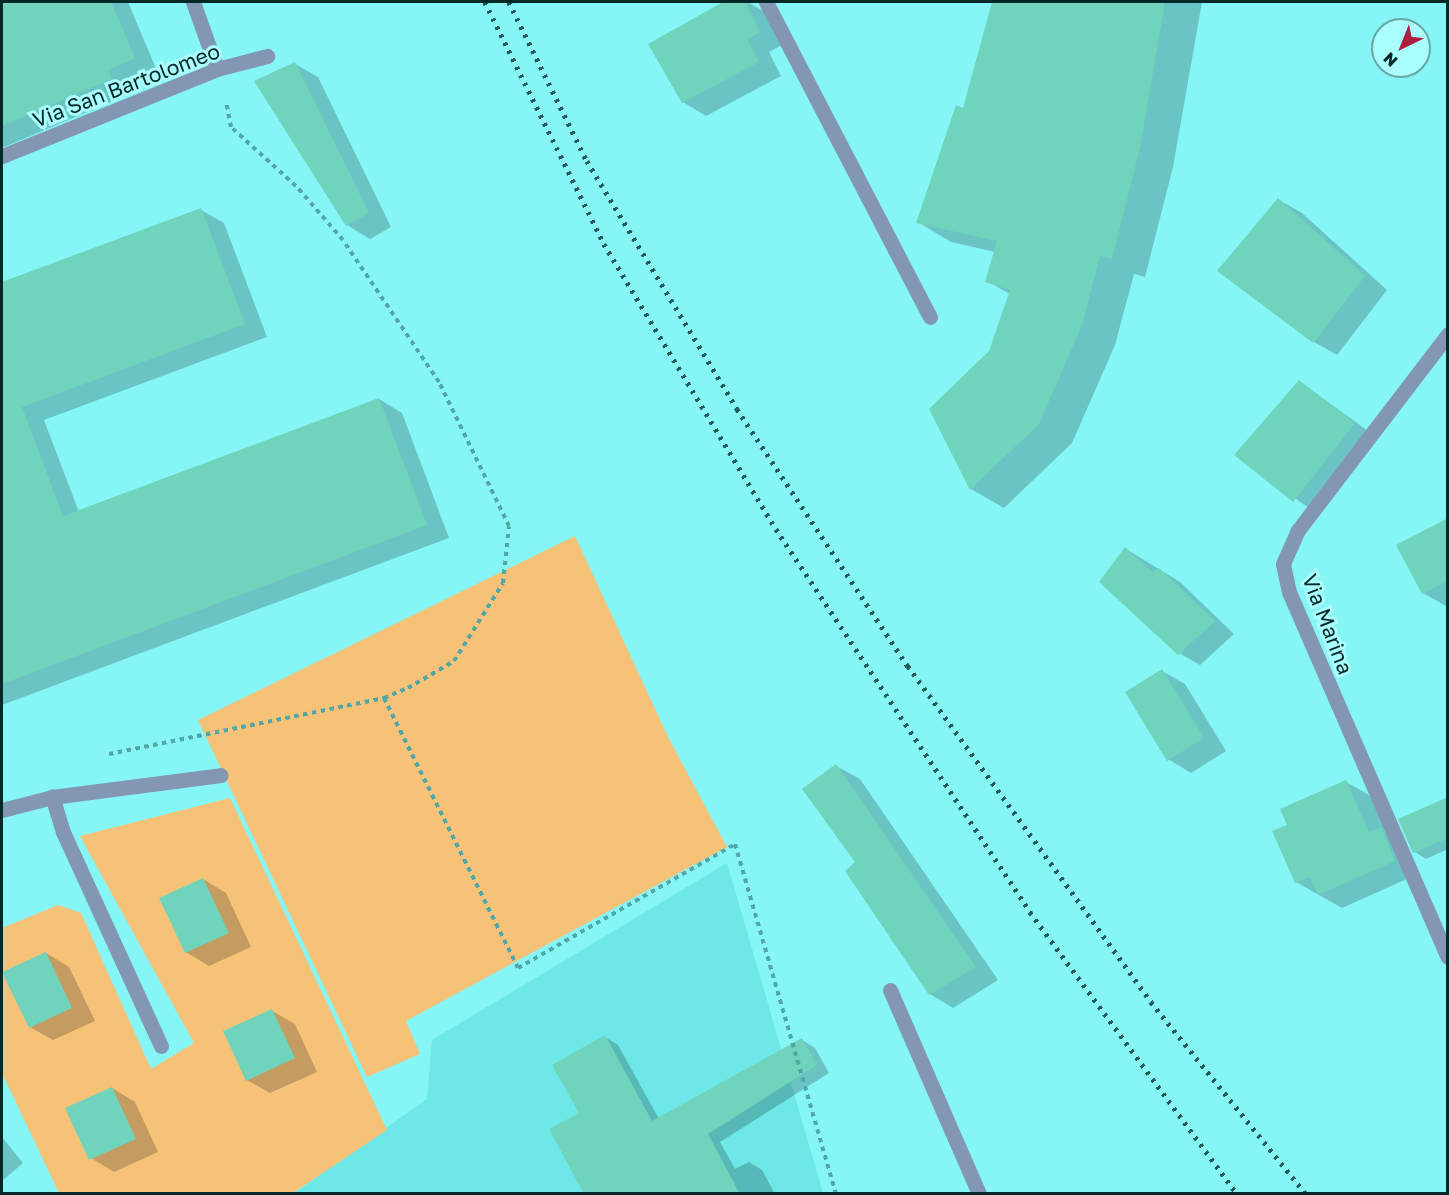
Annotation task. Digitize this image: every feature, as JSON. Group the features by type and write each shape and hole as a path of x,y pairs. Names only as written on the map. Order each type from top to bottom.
{"street":[{"path":"194,2 217,69"},
{"path":"766,2 930,317"},
{"name":"Via San Bartolomeo","path":"2,156 217,69 267,56"},
{"name":"Via Marina","path":"1448,334 1298,530 1283,564 1289,592 1448,957"},
{"path":"2,810 52,797 221,775"},
{"path":"52,797 63,832 161,1046"},
{"path":"890,990 979,1194"}],"path":[{"path":"100,756 384,698 454,661 503,584 509,526 439,382 343,240 296,186 231,127 225,111 227,91"},
{"path":"384,698 518,968 735,844 836,1194"}],"shaded area":[{"path":"575,536 668,737 727,847 406,1021 420,1054 367,1077 198,720"},
{"path":"230,798 387,1130 293,1193 59,1193 2,1073 2,928 58,905 81,913 151,1069 194,1043 80,836"},
{"path":"727,863 823,1193 293,1194 427,1099 432,1040"}],"building":[{"path":"2,2 111,2 135,58 108,70 112,79 2,126"},
{"path":"723,2 745,2 760,32 747,39 759,62 682,103 648,44"},
{"path":"992,2 1165,2 1140,148 1112,259 1100,256 1082,325 1039,424 970,490 929,409 989,351 1010,290 985,282 997,241 916,223 956,105 963,108"},
{"path":"295,62 369,213 346,226 254,81"},
{"path":"1278,198 1365,276 1313,343 1217,271"},
{"path":"201,208 245,324 22,407 63,516 379,398 427,525 2,684 2,282"},
{"path":"1299,380 1355,423 1293,502 1234,455"},
{"path":"1448,518 1448,581 1422,594 1396,545"},
{"path":"1125,547 1152,572 1159,568 1215,621 1178,655 1099,582"},
{"path":"1162,669 1204,738 1167,761 1125,692"},
{"path":"836,764 976,967 929,995 845,871 855,862 802,789"},
{"path":"1346,780 1369,832 1381,827 1395,861 1318,895 1310,877 1295,883 1272,831 1287,825 1280,809"},
{"path":"1448,797 1448,838 1413,853 1398,819"},
{"path":"203,878 229,933 185,953 159,898"},
{"path":"46,952 72,1008 29,1028 2,972"},
{"path":"272,1009 295,1058 246,1081 223,1031"},
{"path":"605,1035 652,1121 802,1038 817,1065 708,1134 740,1194 584,1194 549,1129 579,1113 552,1065"},
{"path":"112,1087 136,1139 89,1160 65,1108"}],"railway":[{"path":"485,2 604,244 776,529 1030,912 1237,1194"},
{"path":"509,2 587,161 737,409 908,666 1151,1002 1306,1194"}]}
